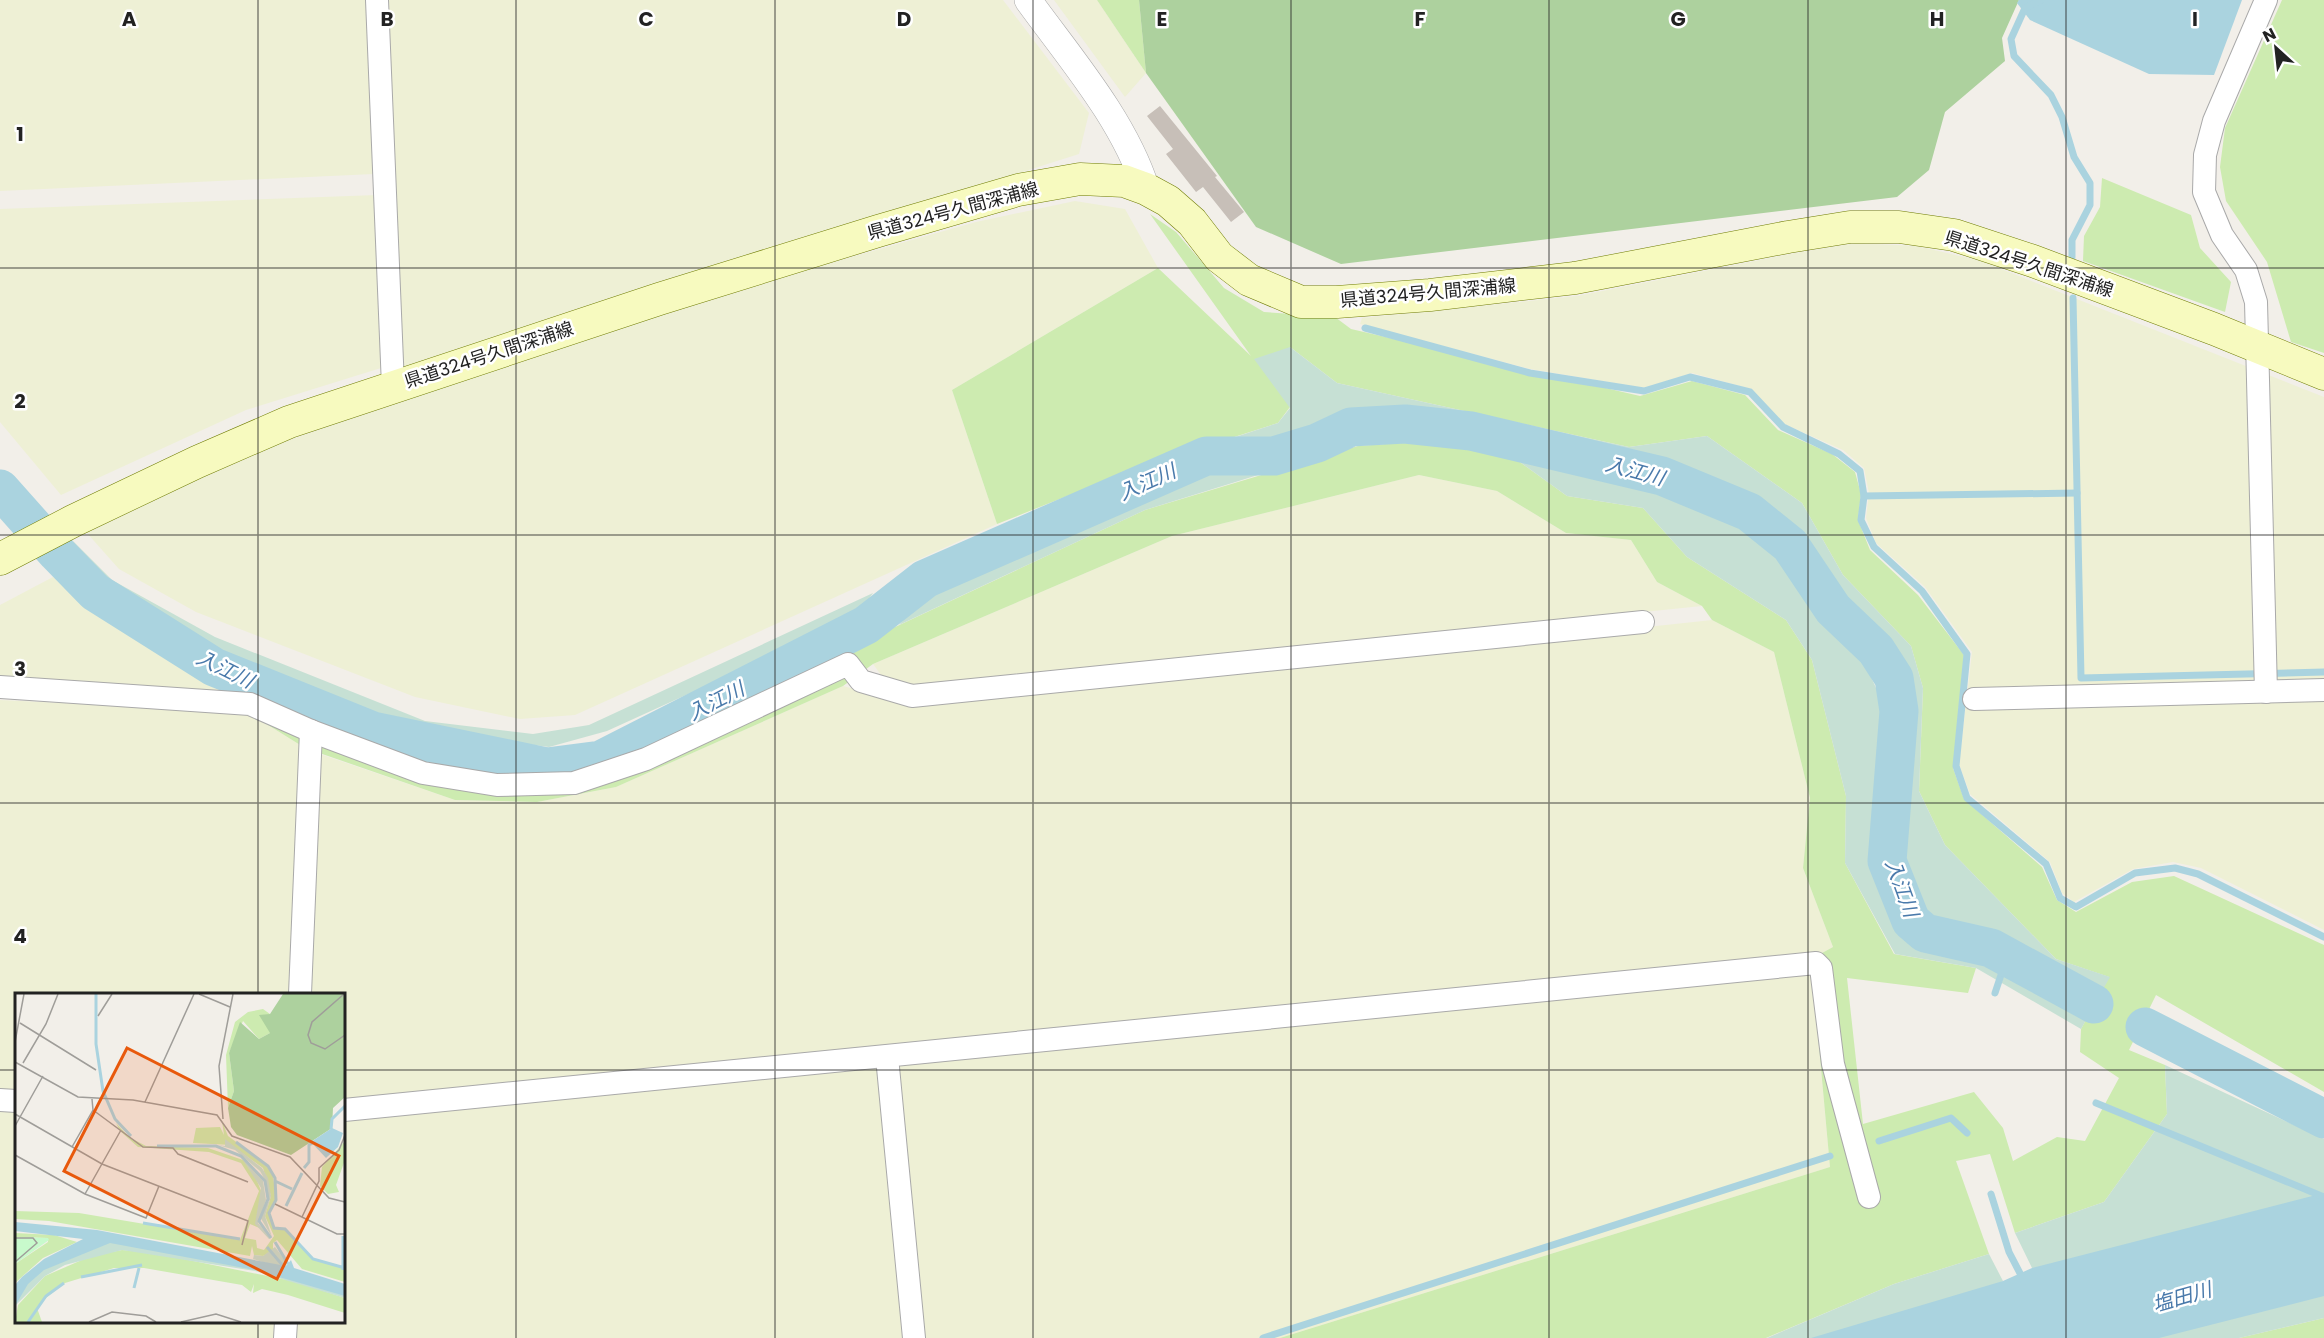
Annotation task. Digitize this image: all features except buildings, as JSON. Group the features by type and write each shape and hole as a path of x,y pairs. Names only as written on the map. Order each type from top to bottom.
{"main road":[{"name":"県道324号久間深浦線","path":"8,555 73,521 197,462 289,422 703,286 1018,190 1080,179 1124,180 1146,189 1176,208 1192,222 1219,257 1249,280 1301,302 1337,302 1418,296 1575,278 1840,228 1899,227 1954,235 2033,261 2214,329 2258,349 2324,374"}],"street":[{"path":"377,0 393,386"},
{"path":"1028,0 1121,130 1138,163 1146,189"},
{"path":"2266,0 2214,121 2205,155 2204,192 2222,235 2246,270 2256,302 2266,692"},
{"path":"0,687 250,704 311,731 423,773 497,785 574,783 646,759 848,664 861,681 912,696 1643,621"},
{"path":"1974,699 2324,690"},
{"path":"300,993 311,731"},
{"path":"345,1110 887,1058 1816,963 1821,968 1833,1064 1869,1197"},
{"path":"887,1058 914,1338"},
{"path":"0,1100 15,1101"},
{"path":"285,1338 286,1323"}],"green space":[{"path":"0,0 367,0 374,174 0,191"},
{"path":"388,0 1003,0 1089,113 1079,154 402,368"},
{"path":"1054,0 1097,0 1146,73 1125,97"},
{"path":"1097,0 1139,0 1146,73"},
{"path":"1139,0 2019,0 2002,38 2005,61 1945,112 1929,170 1897,197 1341,264 1256,227 1146,73"},
{"path":"2282,0 2324,0 2324,353 2291,342 2267,262 2226,201 2220,167 2225,128"},
{"path":"2102,178 2191,215 2200,248 2231,282 2225,312 2083,261 2084,236 2100,207"},
{"path":"377,195 381,368 246,410 61,495 0,422 0,209"},
{"path":"1075,201 1125,209 1158,268 952,390 997,524 575,715 520,719 415,697 196,612 119,569 86,532 240,457 673,307 976,222"},
{"path":"1150,214 1176,232 1224,288 1264,312 1335,317 1351,329 1640,396 1692,381 1745,395 1778,430 1832,454 1855,472 1861,494 1858,520 1870,550 1918,595 1964,655 1953,768 1964,799 2042,867 2057,900 2076,912 2132,882 2174,876 2324,945 2324,1092 2156,995 2129,1050 2165,1065 2167,1114 2104,1202 2015,1233 1990,1154 1956,1161 1989,1254 1894,1284 1766,1338 1280,1338 1830,1167 1811,959 1833,947 1803,868 1810,798 1774,652 1712,620 1702,606 1657,582 1631,540 1566,533 1497,491 1419,475 1172,536 873,664 843,686 616,787 537,802 455,800 305,748 247,712 237,693 417,758 544,774 602,764 1145,510 1358,446 1426,441 1506,452 1567,496 1643,508 1687,557 1786,620 1812,660 1846,796 1845,863 1894,954 1976,968 1968,993 1847,978 1863,1124 1974,1092 2003,1128 2013,1161 2057,1137 2085,1141 2119,1078 2080,1052 2081,1029 2109,977 2056,959 1945,845 1919,791 1923,688 1911,646 1843,575 1802,503 1707,436 1629,447 1337,383 1290,347 1290,407 1278,423 1140,467 997,524 952,390 1158,268 1251,356"},
{"path":"1856,243 1917,246 1981,261 2324,397 2324,930 2201,868 2173,862 2133,869 2074,902 2062,893 2050,862 1970,794 1959,764 1972,652 1925,587 1876,543 1866,518 1869,493 1864,468 1843,450 1784,424 1751,389 1692,373 1644,388 1530,369 1360,324 1362,318 1577,296"},
{"path":"1290,347 1337,383 1629,447 1707,436 1802,503 1843,575 1911,646 1923,688 1919,791 1945,845 2056,959 2110,977 2098,998 2010,941 1933,923 1901,880 1909,694 1887,652 1830,586 1787,530 1702,473 1388,408 1306,436 1220,442 1278,423 1290,408 1254,359"},
{"path":"1506,452 1678,492 1769,546 1818,612 1864,662 1882,701 1880,874 1916,942 1988,959 2090,1013 2081,1029 1976,968 1895,954 1845,863 1846,796 1812,660 1786,620 1687,557 1643,508 1567,496"},
{"path":"1229,462 1271,471 1145,510 899,625 936,582 1136,491"},
{"path":"1419,475 1497,491 1566,533 1631,540 1657,582 1702,606 913,687 884,679 873,664 1172,536"},
{"path":"70,538 112,580 215,637 425,721 533,734 589,725 873,593 855,618 607,731 549,747 427,731 224,656 102,587"},
{"path":"53,577 117,628 237,693 0,680 0,605"},
{"path":"1712,620 1774,652 1810,798 1803,868 1833,947 1811,959 345,1101 345,993 309,993 320,754 455,800 537,802 616,787 843,686 916,706"},
{"path":"0,700 247,712 305,748 293,993 15,993 15,1094 0,1093"},
{"path":"1812,972 1830,1167 1280,1338 293,1338 293,1323 345,1323 345,1118"},
{"path":"2165,1065 2324,1139 2324,1225 2054,1294 2032,1268 2015,1233 2104,1202 2167,1114"},
{"path":"0,1108 15,1108 15,1323 280,1323 280,1338 0,1338"},
{"path":"1989,1254 2003,1281 1901,1338 1767,1338 1894,1284"},
{"path":"2324,1267 2324,1318 2239,1338 2068,1338"},
{"path":"2324,1318 2324,1338 2239,1338"}],"water":[{"path":"2019,0 2242,0 2214,75 2149,74 2030,20 2017,3"},
{"name":"塩田川","path":"2324,1193 2324,1296 2159,1338 1811,1338 2003,1281 2032,1268"}],"waterway":[{"path":"2041,0 2025,8 2011,39 2014,56 2051,95 2062,117 2074,157 2090,183 2090,205 2072,240 2072,257"},
{"path":"2073,298 2081,678 2324,672"},
{"path":"1365,328 1530,373 1644,391 1690,377 1750,392 1783,427 1839,454 1860,471 1864,496 1861,520 1874,547 1922,591 1967,654 1956,766 1967,798 2046,864 2060,898 2076,907 2135,873 2175,868 2198,874 2324,937"},
{"name":"入江川","path":"0,489 95,592 214,667 373,731 547,767 601,760 866,625 925,579 1206,456 1274,456 1317,443 1351,427 1405,424 1471,431 1662,476 1749,512 1790,545 1833,609 1876,650 1894,678 1899,711 1887,861 1911,921 1925,933 1991,948 2094,1004"},
{"path":"1864,496 2077,493"},
{"path":"1995,993 2007,957"},
{"name":"入江川","path":"2145,1027 2324,1119"},
{"path":"2096,1103 2324,1197"},
{"path":"1879,1141 1951,1118 1967,1133"},
{"path":"1263,1338 1830,1156"},
{"path":"1991,1194 2009,1252 2024,1281"}]}
